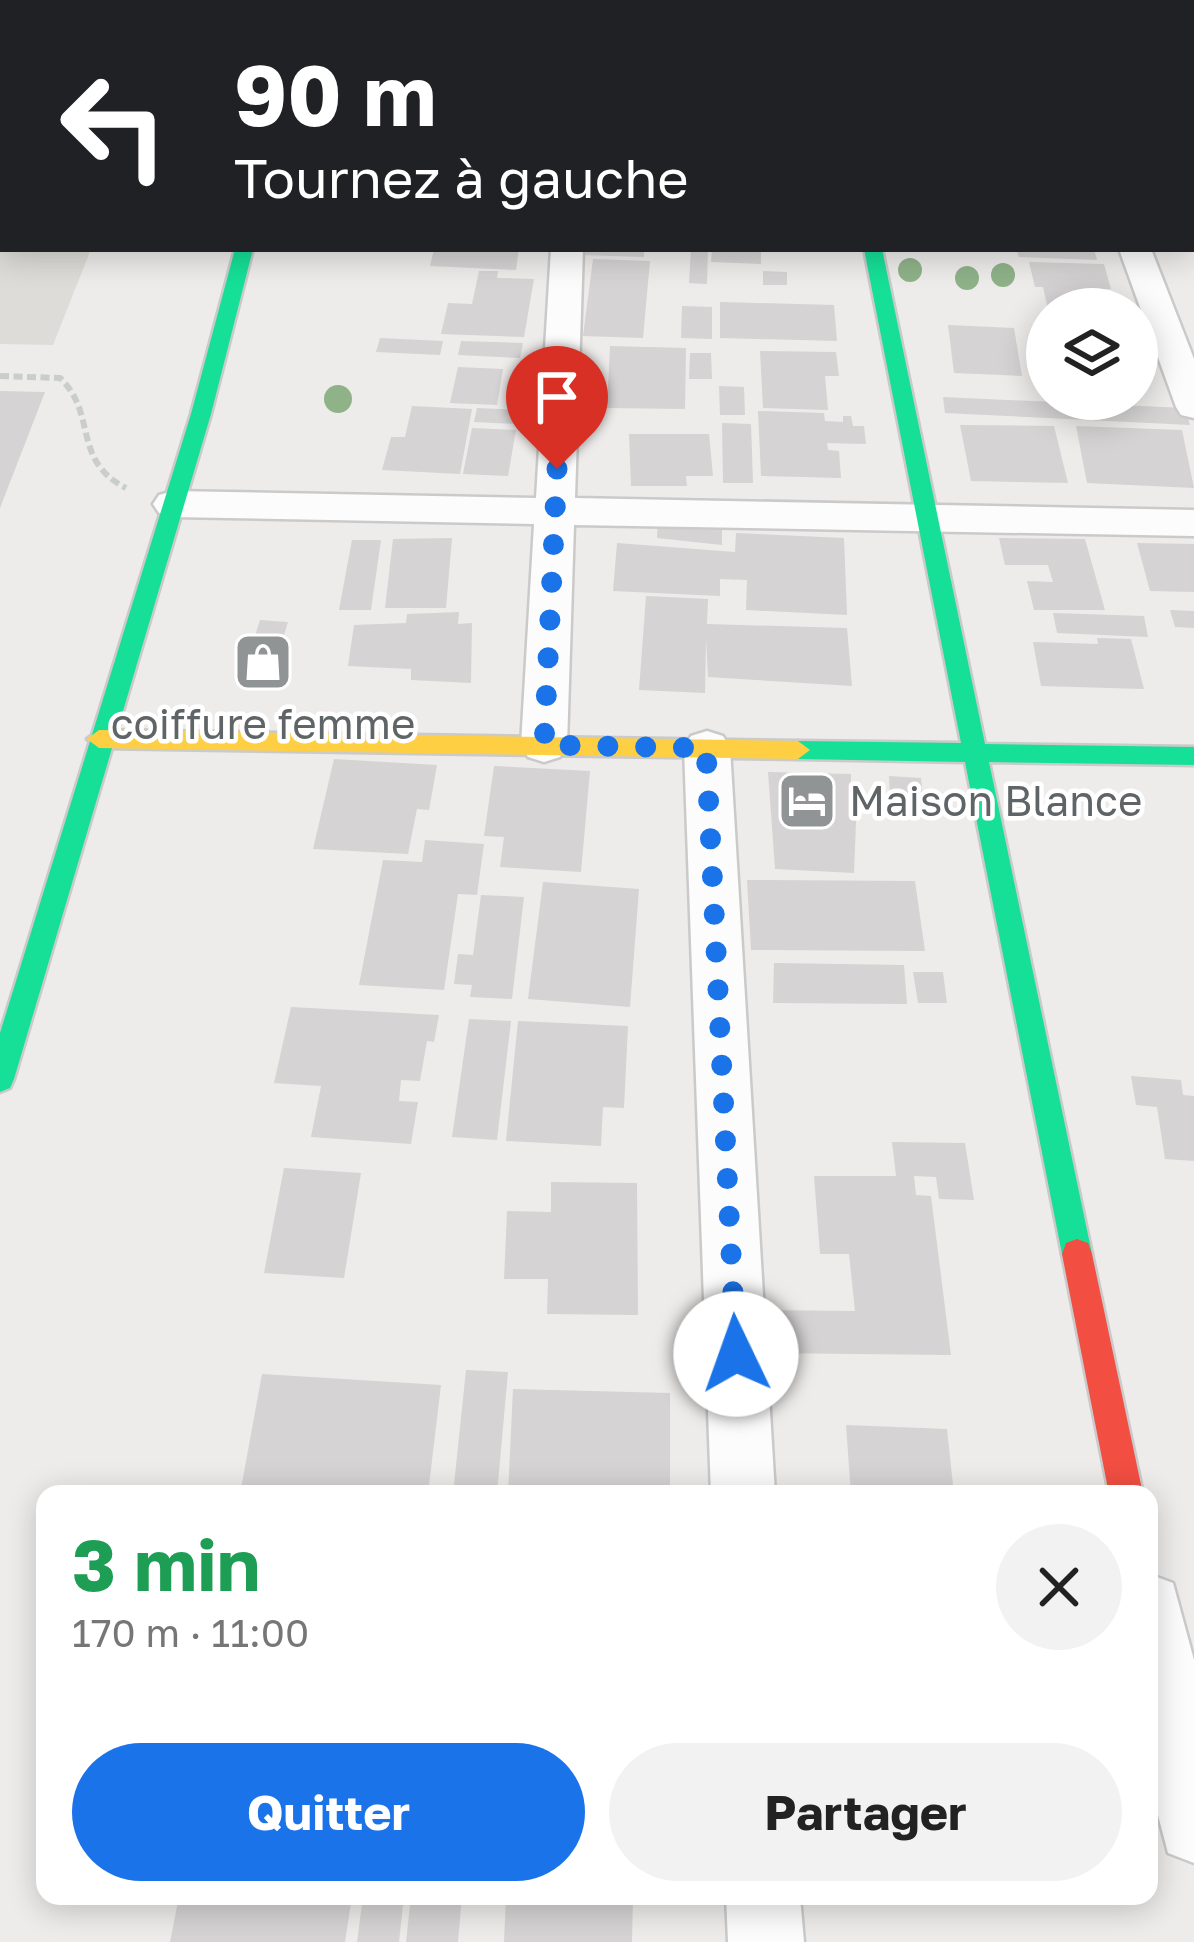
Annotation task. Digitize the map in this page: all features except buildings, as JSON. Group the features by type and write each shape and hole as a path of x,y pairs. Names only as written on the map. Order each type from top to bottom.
{"street":[{"path":"0,1079 173,504 243,252"},
{"path":"544,745 567,252"},
{"path":"874,252 1124,1485"},
{"path":"1136,252 1194,407"},
{"path":"173,504 1194,523"},
{"path":"99,739 1194,756"},
{"path":"706,748 743,1485"},
{"path":"1168,1650 1194,1827"},
{"path":"764,1905 766,1942"}],"path":[{"path":"0,376 60,378 79,396 83,438 111,482 173,504"}],"shaded area":[{"path":"0,252 90,252 53,345 0,344"}],"traffic: fast":[{"path":"0,1079 201,414 243,252"},
{"path":"874,252 1077,1254"},
{"path":"798,750 1194,756"}],"traffic: slow":[{"path":"99,739 798,750"}],"traffic: jam":[{"path":"1077,1254 1124,1485"}],"place":[{"name":"coiffure femme","path":"263,662"},
{"name":"Maison Blance","path":"807,801"}],"route":[{"path":"557,469 544,745 706,748 736,1354"}]}
